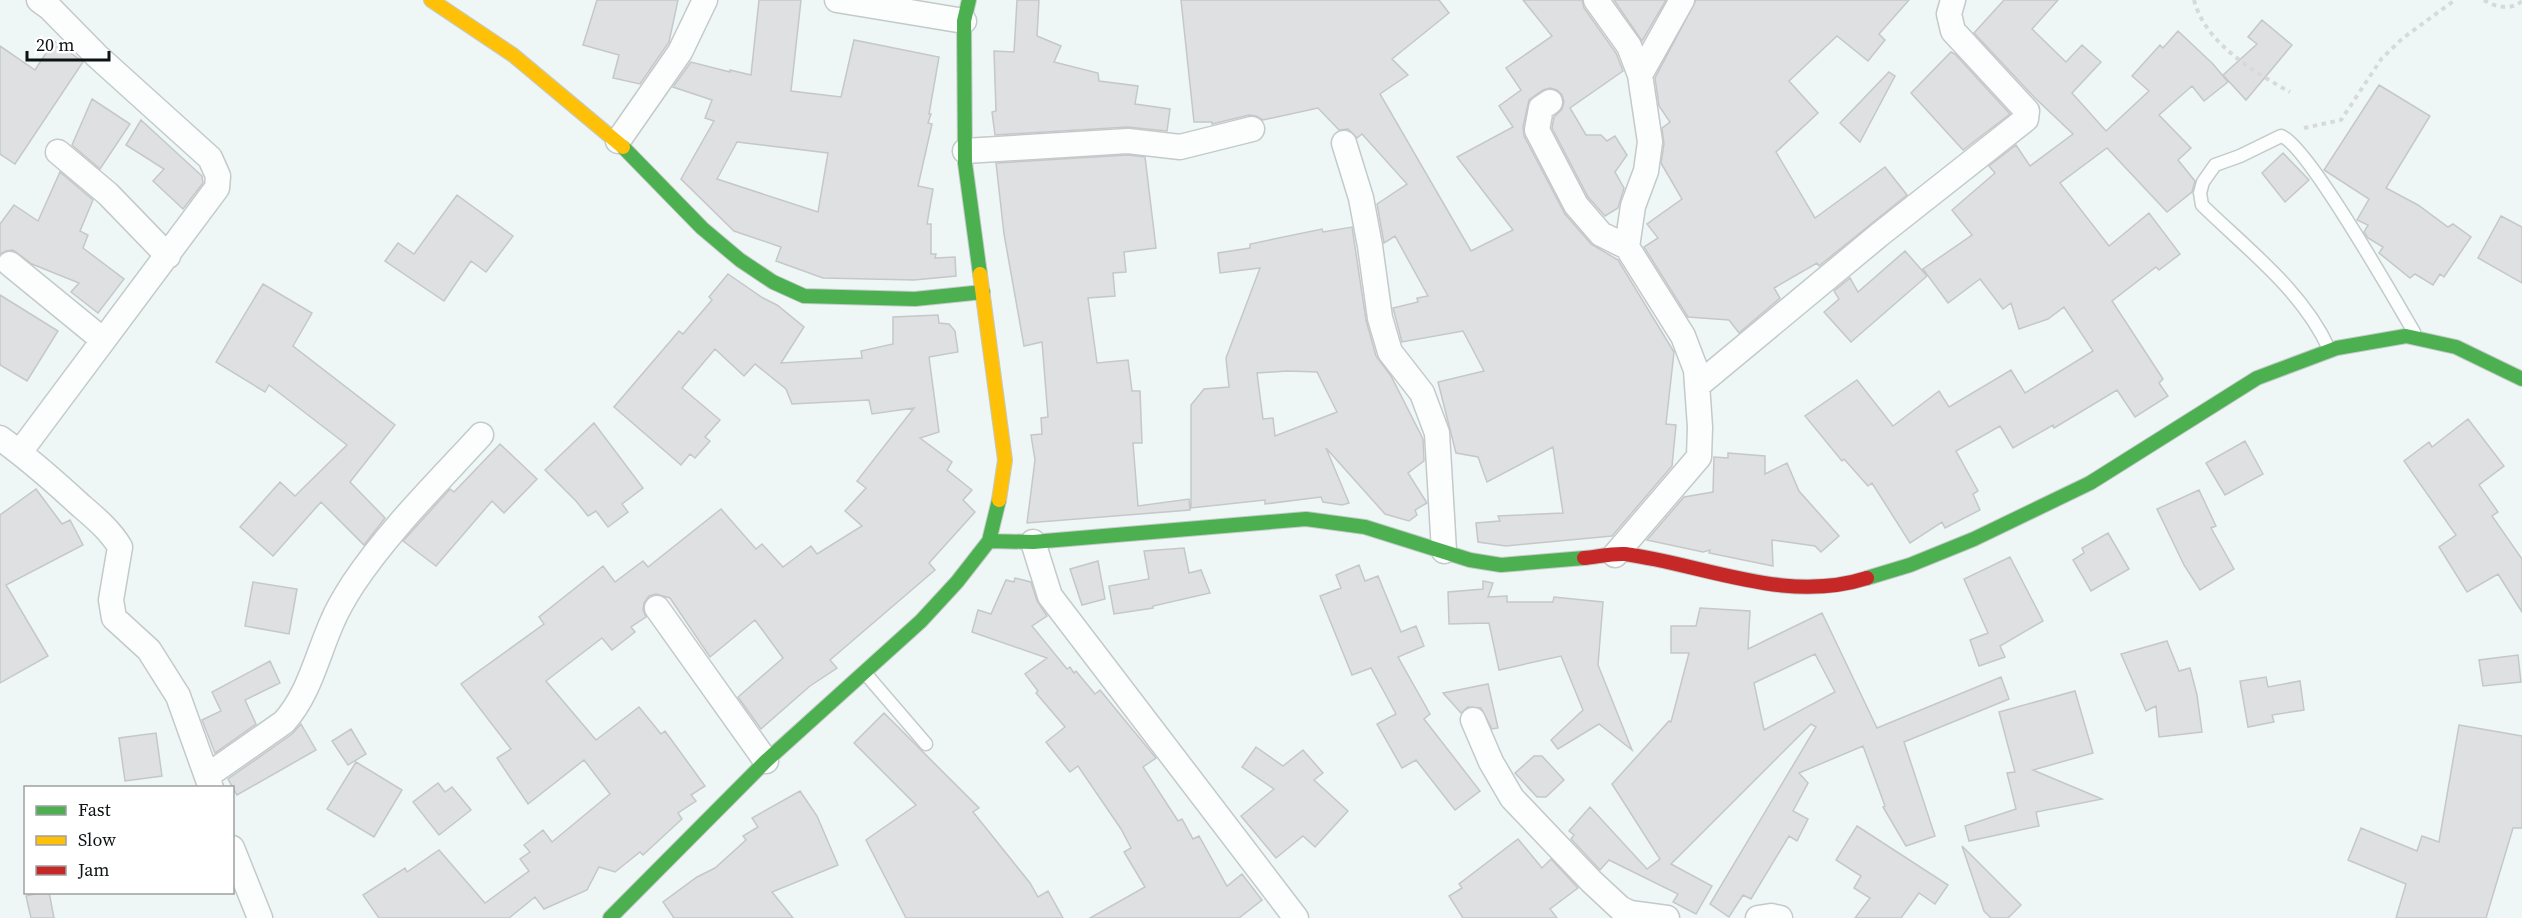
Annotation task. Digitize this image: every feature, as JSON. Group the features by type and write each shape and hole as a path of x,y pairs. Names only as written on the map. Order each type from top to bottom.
{"street":[{"path":"432,0 513,55 618,141 702,228 740,260 773,282 804,296 915,299 983,292"},
{"path":"618,141 680,52 705,0"},
{"path":"623,914 766,761 921,621 957,582 989,541 1000,496 1005,460 965,151 967,11 837,0"},
{"path":"1596,0 1629,46 1640,75 1650,142 1646,171 1633,206 1627,247"},
{"path":"1640,75 1682,0"},
{"path":"1697,386 1879,235 2026,119 2027,111 1953,31 1949,14 1953,0"},
{"path":"20,452 217,188 218,176 210,158 97,56 47,3"},
{"path":"1550,102 1541,108 1537,130 1576,205 1601,234 1627,247 1683,336 1696,370 1700,427 1699,457 1615,555"},
{"path":"965,151 1128,141 1180,147 1252,129"},
{"path":"1344,143 1361,198 1380,318 1390,352 1422,393 1437,433 1444,551"},
{"path":"58,152 108,194 168,256"},
{"path":"10,264 102,340"},
{"path":"989,541 1033,542 1306,519 1365,526 1470,560 1501,565 1615,555 1633,556 1776,585 1819,587 1859,581 1910,566 1974,539 2090,483 2257,378 2330,351 2406,336 2456,346 2522,379"},
{"path":"0,438 20,452 112,534 120,547 111,600 114,618 149,650 178,696 209,782 294,712 317,662 333,619 354,584 397,526 481,435"},
{"path":"1033,542 1050,596 1296,918"},
{"path":"657,608 766,761"},
{"path":"1473,720 1491,762 1512,798 1591,881 1620,908 1630,913 1668,918"},
{"path":"234,853 260,918"},
{"path":"1758,918 1771,916 1780,918"}],"lane":[{"path":"2330,351 2318,324 2283,284 2202,205 2200,193 2203,182 2215,165 2240,156 2281,136 2289,138 2321,181 2418,339"},
{"path":"864,672 926,744"}],"path":[{"path":"2194,0 2208,29 2229,50 2258,75 2290,92"},
{"path":"2289,138 2298,129 2341,120 2382,58 2403,38 2455,0"},
{"path":"2484,0 2496,7 2517,6 2522,2"}],"building":[{"path":"597,0 678,0 669,42 640,84 613,78 619,55 583,45"},
{"path":"759,0 801,0 791,91 841,97 854,40 939,57 928,123 932,124 918,186 933,189 927,224 931,224 931,254 936,254 935,258 955,257 956,276 914,280 823,278 776,261 781,247 734,231 681,179 714,121 705,118 712,100 673,87 691,62 751,75","holes":["737,142 828,153 818,212 717,179"]},
{"path":"1017,0 1039,0 1037,36 1061,46 1054,62 1098,73 1099,81 1138,86 1135,104 1170,109 1167,131 1127,127 995,135 992,112 996,111 994,51 1014,52"},
{"path":"1181,0 1439,0 1449,13 1392,59 1408,75 1380,94 1471,251 1513,230 1457,157 1513,127 1499,106 1521,90 1506,68 1552,36 1523,0 1582,0 1584,8 1616,53 1623,71 1570,108 1586,135 1601,135 1607,141 1615,136 1627,155 1615,172 1624,188 1618,208 1605,216 1588,197 1552,128 1554,117 1562,109 1564,102 1557,90 1550,88 1543,90 1529,100 1523,127 1524,136 1565,214 1591,244 1618,260 1674,352 1666,424 1676,425 1672,466 1612,536 1506,546 1478,542 1476,523 1500,521 1498,516 1563,513 1553,447 1487,482 1478,457 1456,453 1438,382 1484,371 1463,331 1402,342 1393,308 1418,302 1417,298 1428,296 1395,236 1384,243 1377,204 1407,184 1362,134 1357,138 1348,129 1339,130 1318,108 1263,120 1249,115 1212,124 1212,122 1194,122"},
{"path":"1614,0 1666,0 1642,41"},
{"path":"1696,0 1909,0 1879,34 1885,40 1868,61 1837,36 1789,81 1818,113 1776,152 1815,218 1885,167 1907,195 1819,266 1817,263 1774,288 1780,298 1739,333 1729,320 1688,317 1644,247 1658,238 1647,224 1682,199 1661,163 1664,144 1662,128 1670,122 1659,106 1655,78"},
{"path":"2004,0 2058,0 2032,29 2066,62 2082,45 2101,62 2072,93 2106,131 2149,91 2132,76 2160,45 2163,48 2178,31 2213,64 2228,82 2204,101 2192,86 2159,115 2191,148 2178,160 2195,181 2192,192 2167,212 2107,148 2060,183 2109,246 2149,213 2180,254 2159,270 2156,267 2112,301 2163,379 2159,383 2168,396 2135,417 2117,390 2054,428 2053,425 2013,448 2000,426 1956,451 1978,491 1973,494 1980,510 1945,528 1942,522 1910,543 1872,483 1868,486 1844,459 1842,461 1805,416 1857,380 1893,426 1939,391 1949,407 2011,370 2025,393 2093,351 2064,307 2048,319 2019,329 2011,303 2003,309 1980,279 1948,303 1923,269 1972,235 1952,210 1995,173 1989,166 2016,145 2030,166 2073,134 2034,97 1974,33"},
{"path":"2262,20 2292,45 2246,100 2223,75 2257,44 2248,37"},
{"path":"54,41 83,62 15,164 0,154 0,46 35,70"},
{"path":"1951,52 2010,114 1963,150 1911,93"},
{"path":"1889,72 1895,76 1860,142 1840,123"},
{"path":"2379,85 2430,116 2386,188 2418,205 2448,227 2453,224 2471,237 2444,277 2440,274 2433,285 2415,274 2410,278 2379,253 2383,247 2368,238 2364,232 2368,225 2357,220 2369,199 2324,170"},
{"path":"92,99 130,124 100,169 72,145"},
{"path":"141,120 202,176 203,183 183,209 153,181 164,169 126,145"},
{"path":"2283,153 2309,180 2285,202 2262,173"},
{"path":"1128,155 1145,157 1156,248 1124,252 1126,272 1113,273 1115,296 1088,298 1097,363 1128,360 1132,391 1140,391 1142,443 1133,443 1138,506 1189,499 1190,510 1027,523 1035,460 1031,435 1042,434 1041,418 1048,417 1042,342 1024,346 1004,234 996,163"},
{"path":"60,172 93,200 80,231 88,235 83,248 124,279 98,313 71,292 79,283 32,264 13,250 0,254 0,224 14,205 38,221"},
{"path":"457,195 513,236 486,272 471,261 444,301 385,261 398,243 414,254"},
{"path":"2501,216 2522,227 2522,283 2478,258"},
{"path":"1352,227 1366,320 1376,356 1391,376 1423,439 1424,461 1408,473 1427,503 1415,510 1417,515 1409,521 1385,514 1326,448 1349,503 1342,505 1323,502 1321,497 1265,504 1265,500 1191,508 1191,405 1204,389 1229,387 1226,358 1260,268 1220,273 1218,253 1250,248 1250,244 1322,229 1323,232","holes":["1317,372 1337,412 1275,436 1273,418 1263,419 1257,373"]},
{"path":"1905,251 1927,276 1851,342 1824,312 1839,299 1834,291 1850,278 1858,292"},
{"path":"728,274 777,305 804,327 781,363 862,358 861,351 893,344 893,317 938,315 939,323 949,324 955,331 958,352 929,357 939,432 920,438 952,462 947,470 972,490 963,500 975,512 929,563 935,570 830,660 837,668 810,686 761,729 738,697 783,658 755,620 710,657 670,598 656,594 649,596 644,603 643,610 646,617 631,627 635,632 612,650 602,638 546,681 596,740 639,707 661,734 665,731 705,786 691,795 696,801 678,813 682,819 643,855 640,852 615,872 599,867 587,890 544,909 535,897 509,918 379,918 363,895 405,868 407,872 439,850 485,903 529,871 520,859 530,852 524,845 543,830 552,842 610,794 584,760 528,804 497,758 511,749 461,684 544,624 539,617 603,566 615,582 643,561 648,567 721,509 756,549 762,544 783,567 811,546 817,554 862,526 845,511 866,488 857,481 914,408 872,414 869,400 792,404 786,389 755,364 744,376 715,349 682,388 720,420 705,437 710,441 695,458 690,454 681,465 614,407 679,331 683,334 712,300 709,297"},
{"path":"263,284 312,313 293,346 395,425 350,482 385,518 364,545 321,502 273,556 240,527 280,482 295,496 347,445 269,385 265,392 216,362"},
{"path":"0,295 58,331 27,381 0,365"},
{"path":"2468,419 2504,466 2479,485 2498,512 2492,516 2522,559 2522,612 2498,574 2467,592 2439,547 2456,535 2404,461 2429,442 2432,447"},
{"path":"594,423 643,488 622,504 628,512 608,527 596,511 588,516 545,470"},
{"path":"2245,441 2263,474 2225,495 2206,463"},
{"path":"500,444 537,479 504,513 492,501 436,566 403,541 450,489 454,492"},
{"path":"1728,453 1765,456 1765,474 1787,463 1799,491 1839,536 1821,552 1815,546 1772,540 1773,566 1709,553 1710,550 1703,552 1647,540 1684,497 1713,492 1714,457 1728,458"},
{"path":"36,489 62,524 70,520 83,545 6,585 48,656 0,683 0,515"},
{"path":"2199,490 2216,526 2211,528 2234,569 2200,590 2184,565 2157,509"},
{"path":"2108,533 2129,569 2091,591 2073,560 2084,553 2082,548"},
{"path":"1184,548 1189,573 1201,570 1210,593 1153,606 1153,608 1114,614 1109,586 1149,579 1144,551"},
{"path":"2010,557 2043,621 2000,646 2005,657 1979,666 1970,640 1988,633 1964,579"},
{"path":"1098,561 1105,599 1082,605 1070,569"},
{"path":"1359,565 1365,581 1378,576 1401,632 1416,626 1424,646 1398,657 1430,714 1424,719 1480,791 1455,810 1416,760 1402,768 1377,724 1396,714 1371,668 1352,675 1320,596 1341,588 1336,575"},
{"path":"1015,578 1031,582 1037,601 1047,616 1032,626 1067,669 1070,667 1074,673 1076,671 1095,694 1100,690 1156,758 1143,767 1178,821 1182,819 1193,839 1199,836 1227,886 1242,874 1262,900 1239,918 1090,918 1145,887 1124,852 1131,848 1121,829 1078,766 1070,772 1046,742 1065,727 1036,693 1038,691 1025,674 1047,658 972,632 978,610 991,614 1006,580 1014,582"},
{"path":"1483,581 1493,583 1488,597 1507,596 1507,602 1553,602 1554,597 1603,602 1598,665 1632,750 1599,724 1558,749 1551,740 1583,710 1561,656 1499,670 1489,623 1449,624 1448,592 1483,589"},
{"path":"253,582 297,589 289,634 245,626"},
{"path":"1700,608 1750,611 1748,649 1822,613 1877,728 2001,677 2009,699 1904,742 1935,836 1906,846 1883,807 1885,806 1863,746 1799,773 1808,783 1793,811 1808,819 1797,841 1789,836 1751,899 1743,895 1729,917 1710,904 1816,727 1811,724 1671,864 1712,886 1696,914 1673,902 1678,894 1609,860 1600,870 1571,839 1574,835 1569,831 1590,807 1647,869 1660,859 1612,784 1669,721 1671,722 1689,653 1671,653 1671,626 1696,626","holes":["1815,654 1835,692 1764,730 1754,683"]},
{"path":"2167,641 2179,671 2190,668 2197,695 2202,732 2159,737 2156,706 2146,711 2121,654"},
{"path":"2518,655 2521,682 2483,686 2479,660"},
{"path":"270,661 280,683 245,700 256,724 215,753 202,720 221,711 212,692"},
{"path":"2266,677 2268,687 2300,681 2304,710 2272,715 2274,722 2248,727 2240,681"},
{"path":"1488,684 1498,728 1492,729 1481,708 1468,707 1461,713 1443,693"},
{"path":"2075,691 2093,753 2033,770 2102,799 2036,812 2039,826 1969,841 1965,826 2016,809 2007,773 2015,772 1999,712"},
{"path":"884,713 979,808 973,812 1030,883 1038,897 1048,891 1063,918 906,918 866,840 916,805 854,743"},
{"path":"301,724 316,750 237,795 228,779 292,734"},
{"path":"2459,725 2522,736 2522,828 2513,828 2486,918 2396,918 2406,884 2348,860 2361,828 2417,851 2422,836 2439,842"},
{"path":"351,729 366,754 348,765 332,741"},
{"path":"156,733 162,776 125,781 119,738"},
{"path":"1256,747 1283,766 1303,750 1323,773 1314,780 1348,811 1315,847 1303,836 1276,858 1241,816 1274,789 1242,767"},
{"path":"1534,756 1542,756 1564,780 1546,797 1537,797 1515,773"},
{"path":"356,762 402,790 374,837 327,809"},
{"path":"438,783 445,792 452,787 471,810 439,835 413,802"},
{"path":"800,791 817,816 838,865 772,892 793,918 674,918 663,902 697,877 715,868 746,840 743,836 758,827 752,818"},
{"path":"1857,826 1948,885 1935,904 1919,893 1901,918 1855,918 1870,898 1854,888 1861,876 1836,860"},
{"path":"1518,839 1542,868 1551,859 1578,888 1550,909 1557,918 1463,918 1449,896 1462,888 1459,884"},
{"path":"1962,846 2021,905 2008,918 1991,918 1984,911"},
{"path":"49,894 54,918 31,918 26,896"}],"traffic: fast":[{"path":"969,0 964,21 965,163 980,274"},
{"path":"623,147 702,228 740,260 773,282 804,296 915,299 983,292"},
{"path":"1867,578 1910,565 1974,539 2090,483 2257,378 2337,348 2406,336 2456,347 2522,379"},
{"path":"610,918 766,761 921,621 957,582 989,541 999,500"},
{"path":"989,541 1033,542 1306,519 1365,527 1470,560 1501,565 1584,558"}],"traffic: slow":[{"path":"431,0 513,55 623,147"},
{"path":"980,274 1005,460 999,500"}],"traffic: jam":[{"path":"1584,558 1625,554 1776,585 1806,587 1837,585 1867,578"}]}
